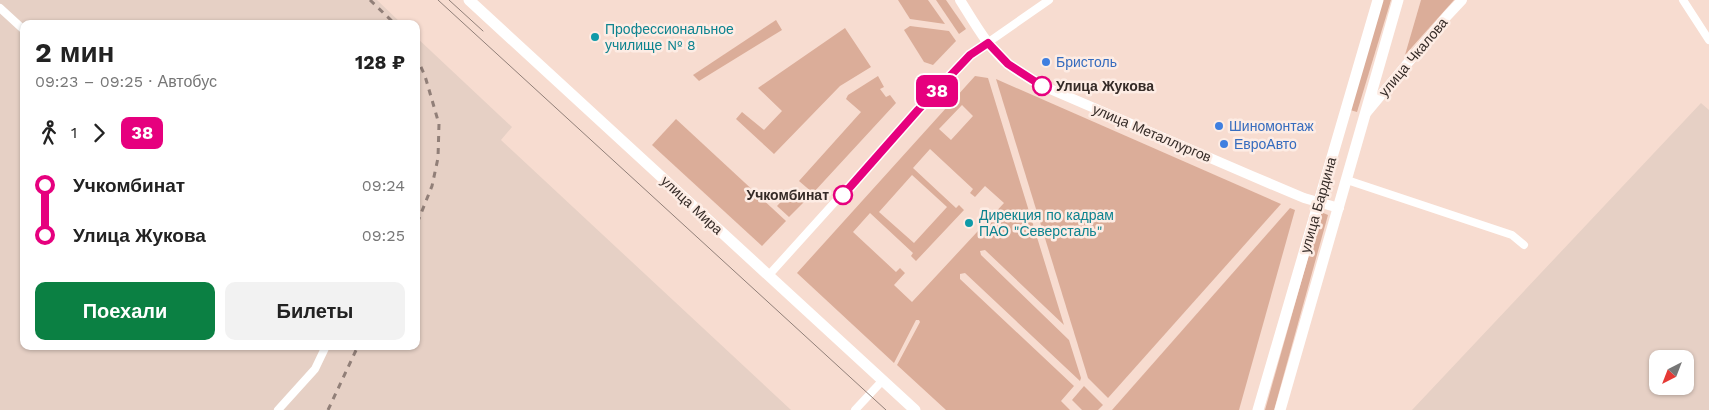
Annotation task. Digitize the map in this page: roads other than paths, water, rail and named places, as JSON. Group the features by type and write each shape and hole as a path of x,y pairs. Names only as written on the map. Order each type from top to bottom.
{"main road":[{"name":"улица Мира","path":"469,0 915,410"},
{"name":"улица Бардина","path":"1258,410 1378,0"},
{"name":"улица Бардина","path":"1280,410 1398,0"}],"street":[{"name":"улица Металлургов","path":"960,0 988,43 1008,64 1042,86 1318,203 1339,208"},
{"path":"768,276 970,55 1050,0"},
{"name":"улица Чкалова","path":"1365,114 1462,0"},
{"path":"1683,0 1709,40"},
{"path":"0,8 20,26"},
{"path":"1347,180 1428,209 1512,235 1524,246"},
{"path":"278,410 315,369 324,350"},
{"path":"855,410 883,380"}],"tram line":[{"path":"438,0 886,410"},
{"path":"449,0 483,31"}],"railway":[{"path":"370,0 391,20"},
{"path":"420,65 439,124 438,158 432,186 420,216"},
{"path":"328,410 356,350"}],"place":[{"name":"Профессиональное училище № 8","path":"595,37"},
{"name":"Бристоль","path":"1046,62"},
{"name":"Улица Жукова","path":"1042,86"},
{"name":"Шиномонтаж","path":"1219,126"},
{"name":"ЕвроАвто","path":"1224,144"},
{"name":"Учкомбинат","path":"843,195"},
{"name":"Дирекция по кадрам ПАО \"Северсталь\"","path":"969,223"}]}
